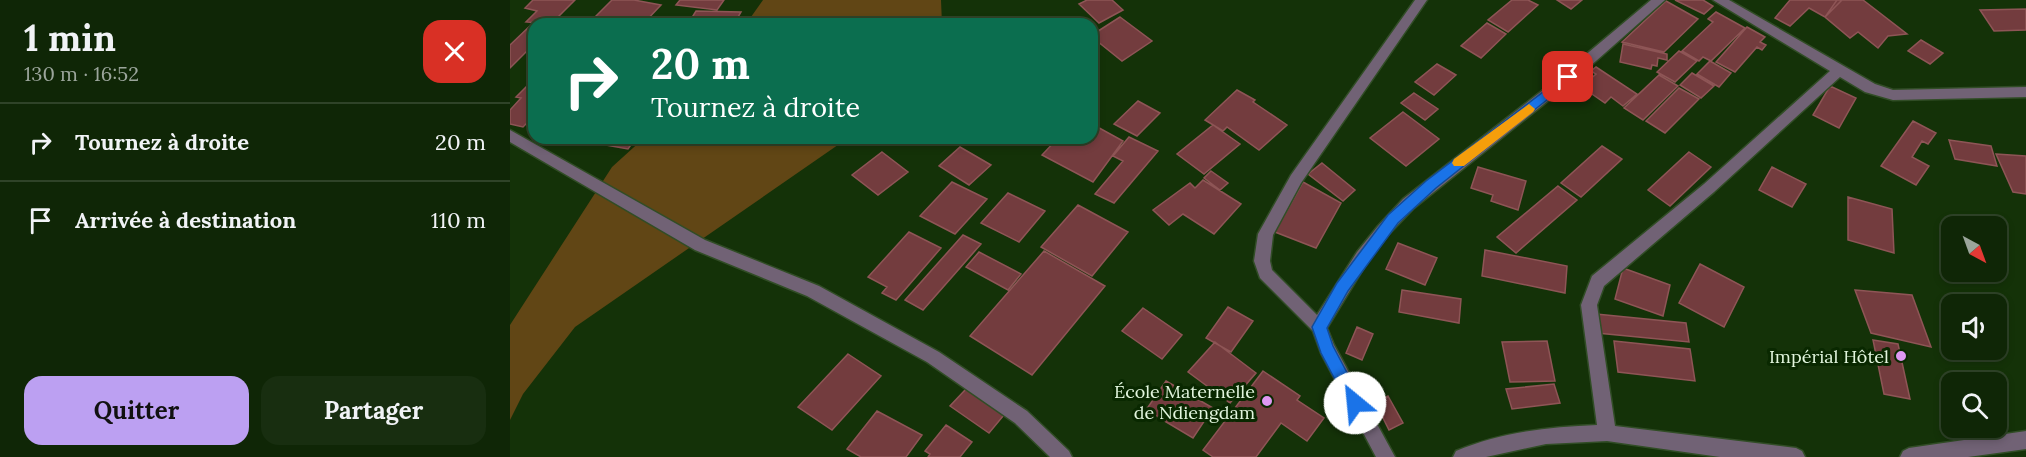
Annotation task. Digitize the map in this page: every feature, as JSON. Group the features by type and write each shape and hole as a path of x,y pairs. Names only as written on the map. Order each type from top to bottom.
{"street":[{"path":"1386,457 1337,369 1319,327 1265,273 1262,261 1266,234 1296,179 1421,0"},
{"path":"1319,327 1352,272 1393,219 1431,184 1552,91 1659,0"},
{"path":"1719,0 1838,71 1870,88 1893,95 2026,92"},
{"path":"1607,433 1589,305 1598,281 1709,189 1838,71"},
{"path":"510,135 700,245 813,291 933,357 1021,417 1063,457"},
{"path":"1462,457 1495,445 1546,436 1607,433 1797,457"},
{"path":"1909,457 2026,440"}],"shaded area":[{"path":"763,0 941,0 942,18 750,18"},
{"path":"637,144 839,144 575,327 523,394 510,420 510,325 612,167"}],"building":[{"path":"533,0 575,0 557,18 530,18 537,11 525,8"},
{"path":"612,0 634,0 661,5 649,18 594,18"},
{"path":"680,0 724,0 717,10 676,5"},
{"path":"1087,0 1112,0 1123,10 1099,23 1098,18 1094,18 1079,4"},
{"path":"1512,0 1528,0 1538,5 1508,32 1488,20"},
{"path":"1557,0 1582,0 1571,9"},
{"path":"1675,0 1703,0 1713,6 1704,14"},
{"path":"1790,0 1842,0 1825,17 1809,8 1790,26 1775,18"},
{"path":"1837,0 1863,0 1907,34 1888,36 1878,48 1858,32 1850,38 1825,17"},
{"path":"1666,1 1698,19 1664,52 1622,42"},
{"path":"2026,9 2026,30 1994,31 1980,10"},
{"path":"696,11 741,12 738,18 692,18"},
{"path":"1716,12 1745,28 1711,61 1703,57 1699,61 1682,51 1713,22 1708,19"},
{"path":"1120,17 1152,41 1122,61 1098,42 1098,31"},
{"path":"1487,23 1506,34 1481,58 1461,46"},
{"path":"1747,27 1765,37 1760,42 1766,45 1762,50 1757,47 1735,72 1716,62"},
{"path":"528,28 528,50 510,68 510,45"},
{"path":"1921,40 1943,53 1930,64 1908,51"},
{"path":"1623,44 1667,54 1667,60 1658,58 1657,66 1652,65 1651,69 1620,62"},
{"path":"1679,51 1697,61 1675,82 1657,72"},
{"path":"1710,61 1731,73 1719,87 1697,74"},
{"path":"1437,64 1456,75 1434,95 1415,82"},
{"path":"1596,67 1637,94 1623,106 1611,97 1605,103 1576,83 1584,76 1589,80 1596,74 1591,71"},
{"path":"1692,73 1714,86 1701,98 1680,85"},
{"path":"1659,75 1678,86 1643,120 1624,108"},
{"path":"528,85 528,122 523,127 510,124 510,110 521,98 516,97"},
{"path":"1830,86 1856,98 1839,128 1813,115"},
{"path":"1679,88 1699,99 1665,133 1646,121"},
{"path":"1237,90 1255,100 1253,102 1287,125 1259,150 1227,127 1223,131 1205,120"},
{"path":"1414,93 1438,109 1425,120 1401,103"},
{"path":"1138,101 1160,113 1137,136 1114,124"},
{"path":"1403,112 1439,139 1406,166 1370,138"},
{"path":"1913,121 1936,133 1928,144 1922,141 1912,157 1929,166 1916,185 1881,166"},
{"path":"1213,125 1240,144 1204,174 1177,154"},
{"path":"1098,127 1123,141 1093,182 1042,155 1052,144 1098,144"},
{"path":"1129,137 1158,151 1114,203 1095,194 1123,161 1113,156"},
{"path":"1949,140 1991,146 1997,166 1955,159"},
{"path":"600,144 632,144 628,149"},
{"path":"1602,146 1622,159 1581,197 1561,183"},
{"path":"960,147 991,165 969,185 939,166"},
{"path":"882,152 908,172 878,195 852,175"},
{"path":"1689,152 1711,167 1670,206 1648,190"},
{"path":"1996,154 2026,156 2026,194 2013,192"},
{"path":"1322,163 1355,190 1343,201 1308,174"},
{"path":"1478,167 1526,181 1518,210 1491,201 1493,195 1471,188"},
{"path":"1772,167 1806,184 1792,207 1759,190"},
{"path":"1211,171 1228,183 1220,190 1204,178"},
{"path":"1203,180 1241,204 1214,234 1183,214 1169,225 1153,210 1190,183 1195,188"},
{"path":"952,182 987,199 955,234 920,216"},
{"path":"1303,182 1341,203 1316,248 1275,232"},
{"path":"1558,186 1577,200 1516,253 1497,237"},
{"path":"1008,193 1045,211 1019,242 981,223"},
{"path":"1848,197 1892,209 1894,253 1848,240"},
{"path":"1078,205 1128,232 1092,276 1041,247"},
{"path":"909,232 941,248 896,300 882,293 887,287 868,277"},
{"path":"963,235 981,244 923,310 905,300"},
{"path":"1398,243 1437,258 1425,285 1386,269"},
{"path":"1485,250 1567,266 1565,293 1482,276"},
{"path":"1044,251 1105,286 1032,375 970,336"},
{"path":"979,252 1021,274 1008,290 966,267"},
{"path":"1700,264 1744,287 1724,327 1679,303"},
{"path":"1623,268 1670,285 1663,316 1615,299"},
{"path":"1402,290 1461,299 1459,323 1399,312"},
{"path":"1855,290 1912,295 1931,347 1871,333"},
{"path":"1228,307 1253,321 1231,352 1206,338"},
{"path":"1143,308 1182,335 1162,359 1122,331"},
{"path":"1596,314 1686,323 1689,342 1597,333"},
{"path":"1357,327 1373,334 1362,360 1346,353"},
{"path":"1873,340 1898,344 1910,399 1884,394"},
{"path":"1547,341 1555,381 1510,382 1502,342"},
{"path":"1614,341 1690,349 1695,381 1618,372"},
{"path":"1215,342 1256,373 1230,403 1188,372"},
{"path":"848,354 881,376 832,430 798,407"},
{"name":"École Maternelle de Ndiengdam","path":"1263,371 1300,396 1297,400 1324,418 1307,441 1281,423 1256,457 1213,457 1203,450"},
{"path":"1166,381 1213,408 1193,438 1146,410"},
{"path":"1554,384 1560,403 1512,409 1506,389"},
{"path":"966,389 1004,415 989,433 950,406"},
{"path":"1388,396 1403,423 1389,430 1375,402"},
{"path":"877,411 922,435 906,457 861,457 847,449"},
{"path":"946,425 972,442 960,457 928,457 930,454 925,451"}],"slow traffic":[{"path":"1459,163 1529,109"}],"place":[{"name":"Impérial Hôtel","path":"1901,356"},
{"name":"École Maternelle de Ndiengdam","path":"1267,401"}],"route":[{"path":"1355,403 1319,327 1342,287 1393,219 1431,184 1568,77"}]}
